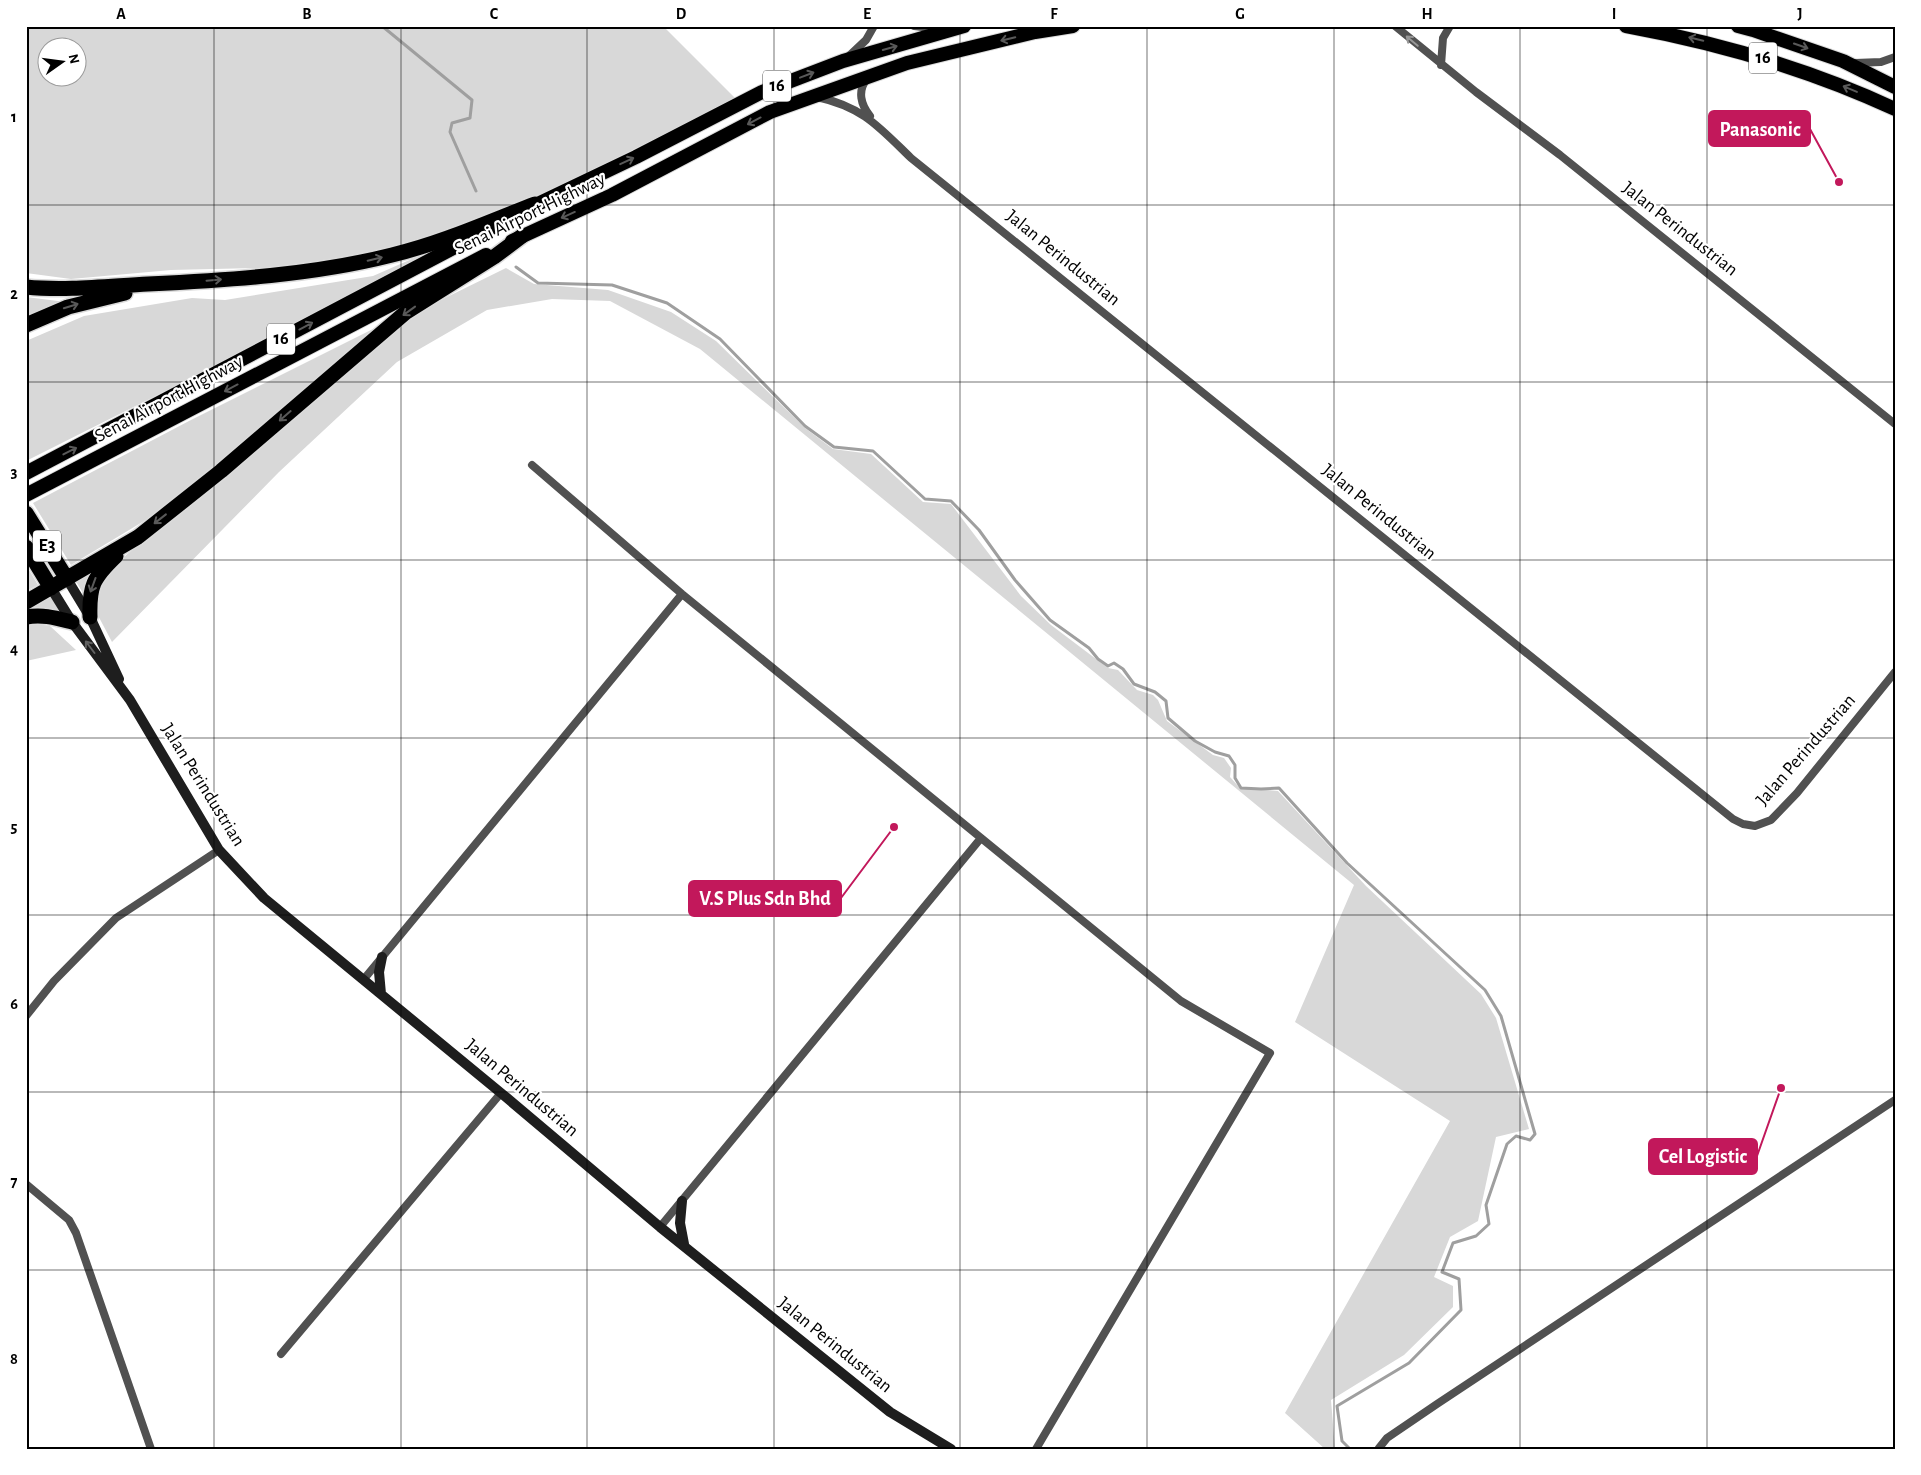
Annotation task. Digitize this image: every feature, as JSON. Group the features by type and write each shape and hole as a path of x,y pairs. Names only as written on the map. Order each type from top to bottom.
{"highway":[{"name":"Senai Airport Highway","path":"26,495 522,236 612,196 770,112 908,63 1035,32 1073,26"},
{"name":"16","path":"1626,26 1685,37 1740,51 1829,80 1895,109"},
{"name":"16","path":"1738,26 1843,61 1895,87"},
{"name":"Senai Airport Highway","path":"26,473 535,204 636,157 762,92 843,61 958,27"},
{"path":"26,287 103,287 165,284 272,275 362,262 427,245 535,204"},
{"path":"90,617 89,596 96,577 138,537 221,471 405,314 494,257 522,236"},
{"path":"26,325 68,307 165,284"},
{"name":"E3","path":"26,513 67,579"},
{"path":"26,602 138,537"},
{"name":"E3","path":"26,547 51,588"},
{"path":"26,617 36,615 49,616 72,622"}],"main road":[{"path":"67,579 90,617 130,700"},
{"path":"51,588 72,622 130,700"},
{"name":"Jalan Perindustrian","path":"130,700 219,850 264,898 502,1093 660,1226 890,1412 950,1449"},
{"path":"381,994 379,972 382,957"},
{"path":"682,1201 680,1222 684,1244"}],"street":[{"path":"843,61 866,40 874,26"},
{"path":"914,26 922,28 958,27"},
{"name":"Jalan Perindustrian","path":"1395,26 1441,65 1560,155 1895,424"},
{"path":"1441,65 1443,38 1450,26"},
{"path":"1843,61 1871,64 1895,57"},
{"path":"868,78 863,83 861,95 866,112 872,120"},
{"name":"Jalan Perindustrian","path":"816,96 844,104 872,120 910,158 1733,819 1743,824 1755,826 1771,820 1797,793 1895,672"},
{"path":"532,465 682,594 1181,1001 1270,1053 1036,1449"},
{"path":"364,979 682,594"},
{"path":"660,1226 981,838"},
{"path":"26,1016 54,982 116,918 219,850"},
{"path":"281,1354 502,1093"},
{"path":"1379,1448 1387,1438 1437,1404 1895,1100"},
{"path":"26,1184 68,1220 76,1233 151,1449"}],"shaded area":[{"path":"26,26 663,26 736,99 515,208 433,241 305,267 171,270 71,279 26,273"},
{"path":"421,255 424,258 420,263 26,461 26,341 84,316 192,298 225,300 373,276"},
{"path":"506,268 534,284 608,290 671,312 716,341 805,428 833,449 871,454 923,502 951,504 1021,596 1051,625 1108,668 1118,670 1137,690 1153,695 1158,700 1167,721 1213,755 1224,758 1231,768 1230,777 1240,788 1278,791 1366,886 1481,994 1496,1018 1529,1129 1496,1137 1478,1221 1450,1237 1434,1277 1453,1286 1453,1307 1404,1355 1331,1400 1335,1449 1325,1449 1285,1413 1450,1121 1295,1022 1354,885 700,349 610,301 552,299 487,310 397,362 279,472 112,642 93,606 106,572 405,321 443,299"},
{"path":"26,297 66,302 26,317"},
{"path":"391,320 169,506 71,565 33,503 189,421"},
{"path":"108,561 86,598 75,580"},
{"path":"26,565 38,585 26,591"},
{"path":"49,594 63,616 46,609 26,610 26,606"},
{"path":"32,623 50,626 76,650 26,661 26,625"}],"waterway":[{"path":"382,26 472,100 470,118 452,123 450,132 476,191"},
{"path":"516,267 538,283 612,285 667,303 720,339 805,426 834,447 873,451 925,499 951,501 979,530 1015,580 1050,620 1089,648 1098,659 1108,666 1114,663 1123,669 1134,684 1155,692 1166,701 1168,718 1195,741 1215,752 1229,756 1235,765 1235,778 1241,788 1279,788 1347,863 1485,990 1501,1016 1535,1134 1530,1140 1516,1136 1507,1144 1486,1205 1489,1224 1476,1236 1453,1243 1442,1272 1459,1279 1461,1310 1409,1363 1337,1406 1342,1441 1350,1449"}],"place":[{"name":"Panasonic","path":"1839,182"},
{"name":"V.S Plus Sdn Bhd","path":"894,827"},
{"name":"Cel Logistic","path":"1781,1088"}]}
